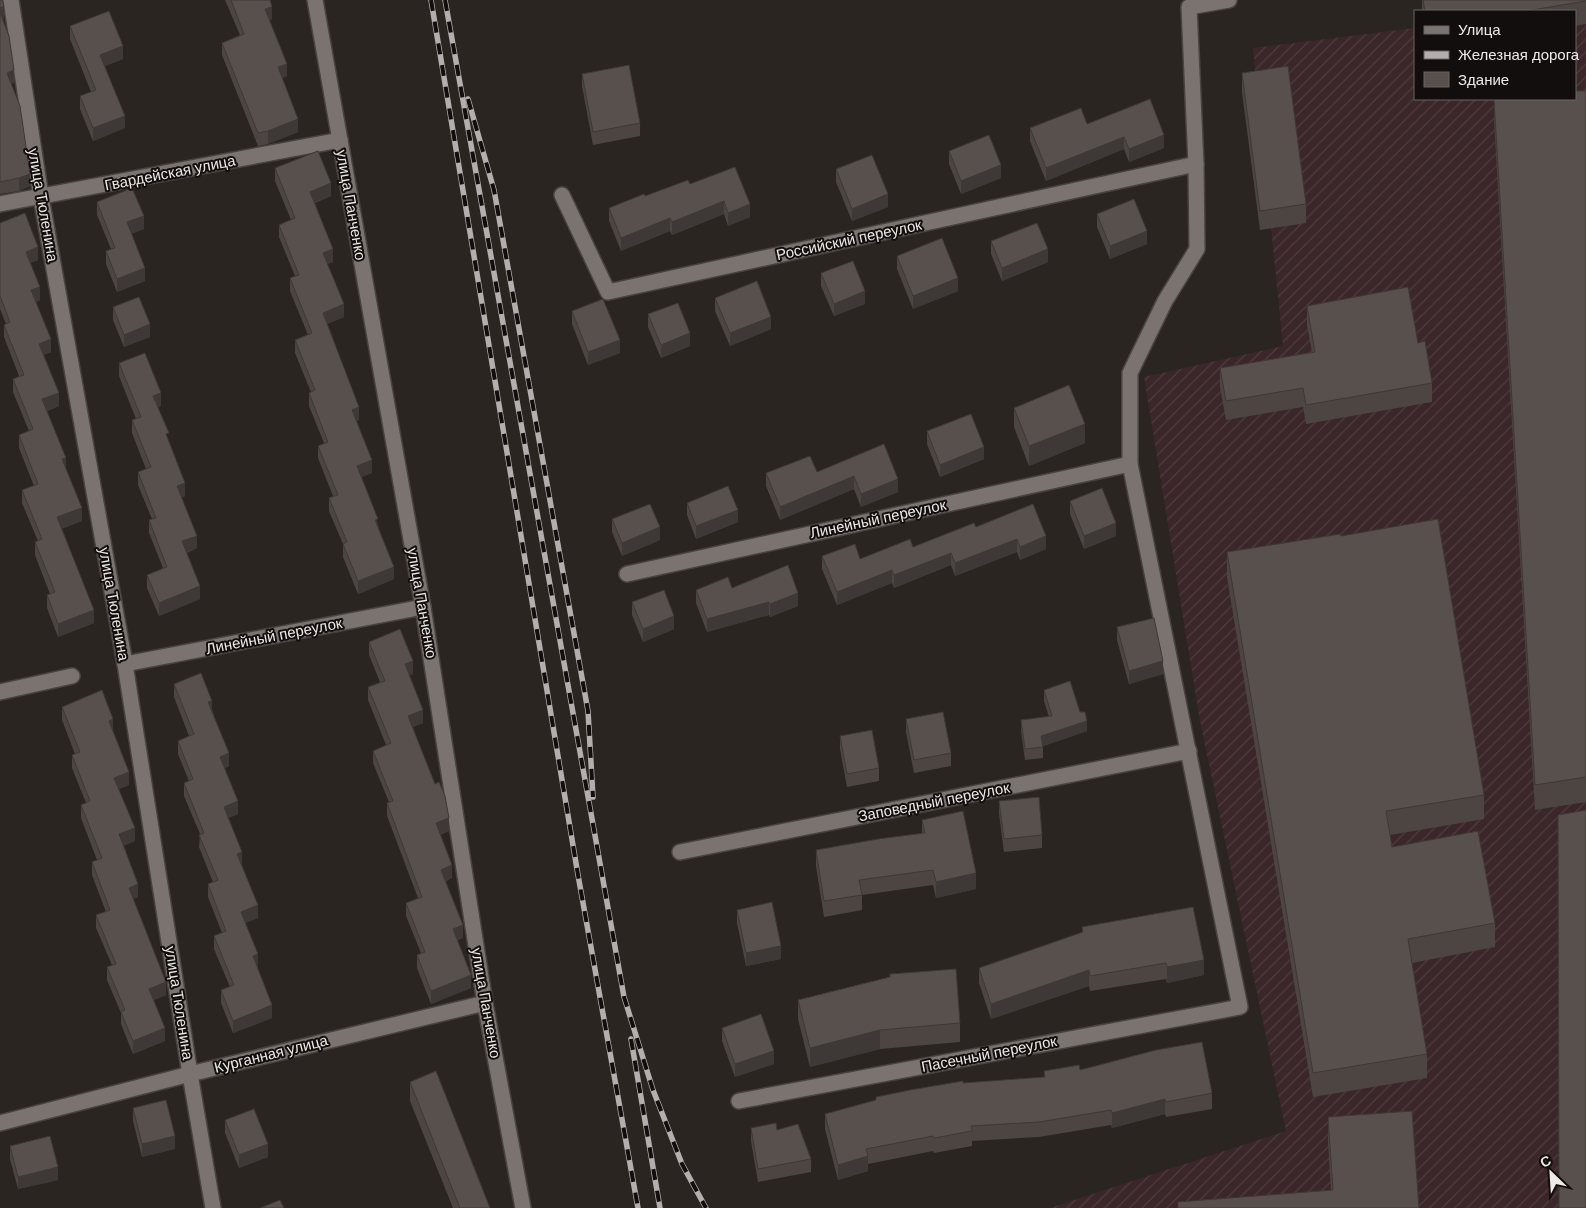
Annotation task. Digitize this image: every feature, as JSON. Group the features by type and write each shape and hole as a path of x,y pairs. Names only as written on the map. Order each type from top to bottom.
{"street":[{"name":"улица Тюленина","path":"10,0 41,197 125,664 213,1208"},
{"name":"улица Панченко","path":"315,0 423,607 485,1002 523,1208"},
{"path":"1188,752 1130,464 1130,373 1165,301 1196,249 1196,164 1189,6 1229,0"},
{"name":"Гвардейская улица","path":"0,204 340,140"},
{"name":"Российский переулок","path":"562,195 608,292 1196,164"},
{"name":"Линейный переулок","path":"627,574 1130,464"},
{"name":"Линейный переулок","path":"125,664 423,607"},
{"path":"0,692 72,676"},
{"name":"Заповедный переулок","path":"680,852 1188,752"},
{"name":"Пасечный переулок","path":"739,1101 1240,1007 1188,752"},
{"name":"Курганная улица","path":"0,1123 190,1074 485,1002"}],"shaded area":[{"path":"1586,8 1586,1208 1050,1208 1286,1131 1200,721 1144,377 1283,346 1253,48 1414,28 1414,100 1576,100 1576,11"}],"building":[{"path":"0,0 2,0 4,6 0,8"},
{"path":"231,0 270,0 272,7 265,9 287,64 278,67 298,119 258,133 222,43 244,34"},
{"path":"1423,0 1586,0 1532,10 1425,10"},
{"path":"109,11 123,46 100,55 125,116 93,128 80,96 96,90 70,26"},
{"path":"0,13 9,36 14,70 7,73 20,106 30,174 0,182"},
{"path":"629,65 640,123 593,132 582,74"},
{"path":"1288,66 1306,204 1260,211 1242,73"},
{"path":"1576,91 1586,91 1586,777 1535,785 1494,100 1576,100"},
{"path":"1150,99 1164,135 1129,149 1124,137 1046,168 1030,128 1081,108 1087,124"},
{"path":"989,135 1001,165 961,181 949,151"},
{"path":"318,151 331,183 310,192 333,249 323,253 344,304 323,313 359,407 352,410 372,460 357,466 378,519 375,520 394,567 358,581 343,544 347,542 329,498 338,495 318,446 328,442 309,393 315,390 295,340 312,333 290,278 299,275 279,225 295,218 275,168"},
{"path":"872,155 888,194 852,209 836,169"},
{"path":"735,167 750,204 728,213 724,201 672,222 670,218 621,238 609,208 644,194 645,196 688,180 690,184"},
{"path":"132,188 144,216 127,222 145,268 117,279 106,251 115,248 97,202"},
{"path":"1134,199 1147,231 1110,246 1097,214"},
{"path":"25,213 38,247 26,252 40,287 31,290 51,339 39,344 59,393 42,399 66,458 62,459 82,508 57,517 94,610 58,624 47,595 55,592 35,542 42,539 22,490 38,484 19,435 33,429 13,379 24,375 4,325 10,322 0,296 0,223"},
{"path":"1037,223 1048,249 1002,268 991,241"},
{"path":"942,238 958,278 913,296 897,256"},
{"path":"853,261 865,291 834,304 821,273"},
{"path":"757,281 771,317 730,333 715,298"},
{"path":"1408,287 1418,343 1425,341 1432,383 1306,405 1303,388 1226,401 1220,368 1315,352 1307,306"},
{"path":"139,297 150,324 124,335 113,307"},
{"path":"603,299 620,340 588,352 572,311"},
{"path":"678,303 690,333 661,345 648,314"},
{"path":"145,353 161,393 153,396 169,433 166,434 185,483 177,486 197,536 182,541 200,586 159,603 147,575 167,567 149,520 156,518 138,472 151,467 132,420 141,417 119,363"},
{"path":"1069,385 1085,424 1029,446 1014,408"},
{"path":"971,414 984,447 940,465 927,431"},
{"path":"884,444 898,479 861,494 854,476 780,507 766,473 810,456 817,472"},
{"path":"728,486 738,510 696,526 687,503"},
{"path":"1102,488 1116,523 1084,536 1070,501"},
{"path":"650,504 660,527 622,543 612,519"},
{"path":"1033,504 1046,536 1020,547 1017,539 955,563 951,553 894,575 892,570 837,592 822,556 855,544 860,559 910,539 913,547 974,523 976,527"},
{"path":"1438,519 1484,795 1386,811 1392,847 1478,831 1495,923 1408,939 1427,1054 1313,1073 1227,552 1340,534 1341,536"},
{"path":"788,565 798,593 770,604 769,602 707,619 696,590 728,577 732,588"},
{"path":"664,590 674,616 643,629 632,602"},
{"path":"1154,618 1163,661 1129,671 1117,627"},
{"path":"400,629 413,661 405,664 423,710 408,716 435,784 439,782 445,796 449,818 436,823 452,865 441,870 463,925 453,929 471,975 431,991 417,955 425,952 406,903 422,897 387,803 393,801 373,751 391,743 368,687 385,681 369,642"},
{"path":"201,673 212,701 208,702 229,753 220,757 238,801 224,807 242,852 237,854 258,905 241,912 258,954 253,956 272,1005 233,1021 221,990 234,985 214,936 226,931 208,884 218,880 199,835 204,833 184,783 193,779 178,741 194,734 174,684"},
{"path":"1070,681 1080,712 1085,712 1087,721 1041,736 1043,747 1025,749 1021,720 1052,716 1044,690"},
{"path":"102,690 113,719 109,721 129,772 114,778 135,828 119,834 138,884 129,888 166,982 149,989 165,1028 133,1041 121,1012 125,1010 107,967 116,964 96,915 110,910 92,862 102,858 81,805 90,801 72,755 80,752 62,707"},
{"path":"943,712 951,753 914,760 906,719"},
{"path":"872,730 879,768 847,774 840,736"},
{"path":"1039,797 1042,835 1004,839 999,801"},
{"path":"1586,810 1586,1208 1559,1208 1558,815"},
{"path":"963,811 976,873 936,882 933,870 859,880 862,895 824,901 816,850 925,833 922,820"},
{"path":"772,902 781,946 746,953 737,910"},
{"path":"1193,907 1204,960 1167,967 1166,963 1090,976 1089,970 991,1004 979,968 1083,932 1082,927"},
{"path":"956,969 960,1023 880,1030 810,1048 798,1000 890,977 890,974"},
{"path":"761,1014 774,1051 735,1064 722,1028"},
{"path":"1202,1042 1212,1093 1166,1102 1165,1099 1112,1113 1111,1110 1039,1122 971,1126 972,1131 934,1138 933,1136 866,1149 868,1156 838,1165 825,1114 876,1100 876,1097 910,1090 963,1081 963,1083 1045,1077 1044,1071 1079,1065 1080,1070 1156,1050"},
{"path":"436,1071 490,1208 460,1208 410,1082"},
{"path":"166,1100 175,1136 142,1144 133,1108"},
{"path":"254,1109 268,1144 239,1155 225,1120"},
{"path":"1412,1111 1419,1208 1178,1208 1178,1202 1333,1190 1328,1117"},
{"path":"776,1123 777,1130 798,1124 811,1159 758,1169 751,1128"},
{"path":"50,1136 58,1167 18,1177 10,1146"},
{"path":"280,1200 284,1208 260,1208"}],"railway":[{"path":"431,0 578,875 638,1208"},
{"path":"445,0 624,997 653,1090 682,1164 706,1208"},
{"path":"468,99 494,190 588,711 593,797"},
{"path":"631,1039 660,1208"}]}
